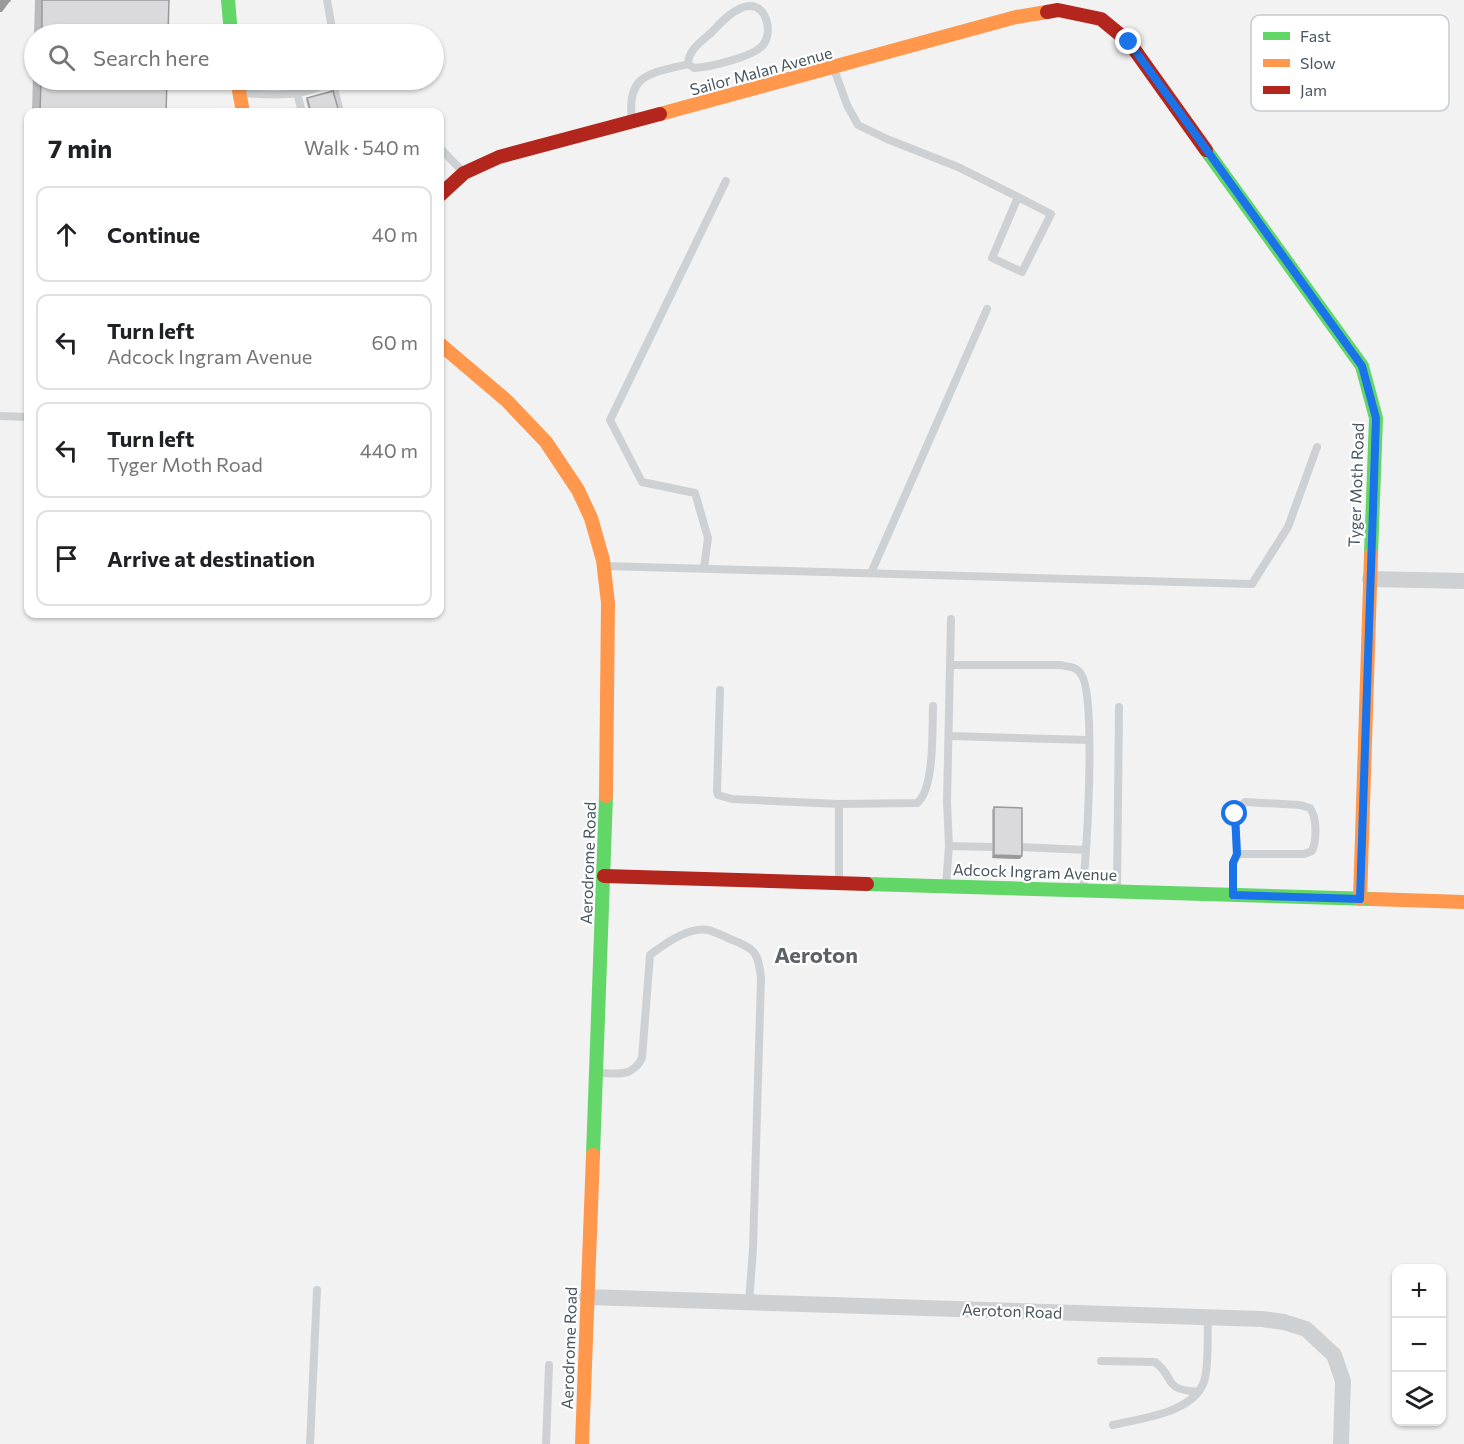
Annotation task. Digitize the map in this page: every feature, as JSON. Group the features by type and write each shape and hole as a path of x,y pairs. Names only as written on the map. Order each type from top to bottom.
{"street":[{"path":"228,0 230,24"},
{"name":"Sailor Malan Avenue","path":"444,191 464,173 499,157 834,69 1016,17 1058,10 1101,18"},
{"name":"Tyger Moth Road","path":"1101,18 1129,42 1362,366 1376,418 1360,899"},
{"path":"239,90 242,108"},
{"name":"Aerodrome Road","path":"444,347 515,407 549,444 580,494 591,519 604,566 609,599 608,797 582,1444"},
{"path":"1370,579 1464,581"},
{"name":"Adcock Ingram Avenue","path":"604,876 1464,902"},
{"name":"Aeroton Road","path":"587,1297 1208,1317 1284,1322 1306,1329 1334,1354 1342,1381 1341,1444"}],"lane":[{"path":"327,0 331,24"},
{"path":"632,122 630,101 632,92 641,80 652,73 688,64 699,68 761,48 766,42 768,32 763,12 758,7 750,6 733,13 691,52 688,64"},
{"path":"834,69 847,105 858,125 958,167 1018,197 1050,214 1022,272 992,258 1018,197"},
{"path":"252,90 269,95 297,93 305,90"},
{"path":"333,90 339,108"},
{"path":"297,93 301,108"},
{"path":"444,152 464,173"},
{"path":"704,568 708,538 695,493 642,482 610,420 726,181"},
{"path":"871,573 987,309"},
{"path":"0,416 24,417"},
{"path":"604,566 1252,584 1288,527 1317,447"},
{"path":"946,886 949,846 951,619"},
{"path":"951,664 1060,666 1077,669 1086,682 1089,740 1083,890"},
{"path":"720,690 718,795 732,799 839,804 912,803 920,800 926,788 930,767 933,706"},
{"path":"1117,891 1119,707"},
{"path":"949,736 1089,740"},
{"path":"1233,895 1233,863 1237,854 1235,814 1239,808 1245,802 1300,805 1310,808 1313,812 1315,842 1311,850 1304,854 1237,854"},
{"path":"839,804 839,884"},
{"path":"949,846 992,847"},
{"path":"1020,847 1086,850"},
{"path":"596,1073 630,1072 637,1068 642,1058 650,955 665,943 692,932 706,930 750,947 759,960 761,978 749,1302"},
{"path":"310,1444 317,1290"},
{"path":"1113,1425 1166,1412 1184,1405 1198,1392 1205,1380 1208,1317"},
{"path":"1101,1361 1155,1362 1162,1367 1173,1386 1182,1391 1198,1392"},
{"path":"546,1444 549,1365"}],"building":[{"path":"42,0 169,0 168,24 42,24"},
{"path":"41,90 167,90 166,108 40,108"},
{"path":"333,91 338,108 310,108 307,98"},
{"path":"994,807 1022,808 1022,856 994,855"}],"traffic: fast":[{"path":"228,0 230,24"},
{"path":"1206,150 1362,366 1376,418 1371,554"},
{"path":"593,1155 606,796"},
{"path":"867,884 1372,899"}],"traffic: slow":[{"path":"660,114 1016,17 1047,12"},
{"path":"239,90 242,108"},
{"path":"444,347 507,401 546,442 578,490 591,518 603,560 608,603 606,796"},
{"path":"1360,899 1371,554"},
{"path":"1372,899 1464,902"},
{"path":"582,1444 593,1155"}],"traffic: jam":[{"path":"1047,12 1058,10 1101,19 1129,42 1206,150"},
{"path":"444,191 464,173 499,157 660,114"},
{"path":"604,876 867,884"}],"district":[{"name":"Aeroton","path":"816,955"}],"route":[{"path":"1129,42 1362,366 1376,418 1360,899 1233,895 1233,863 1237,854 1235,814"}]}
